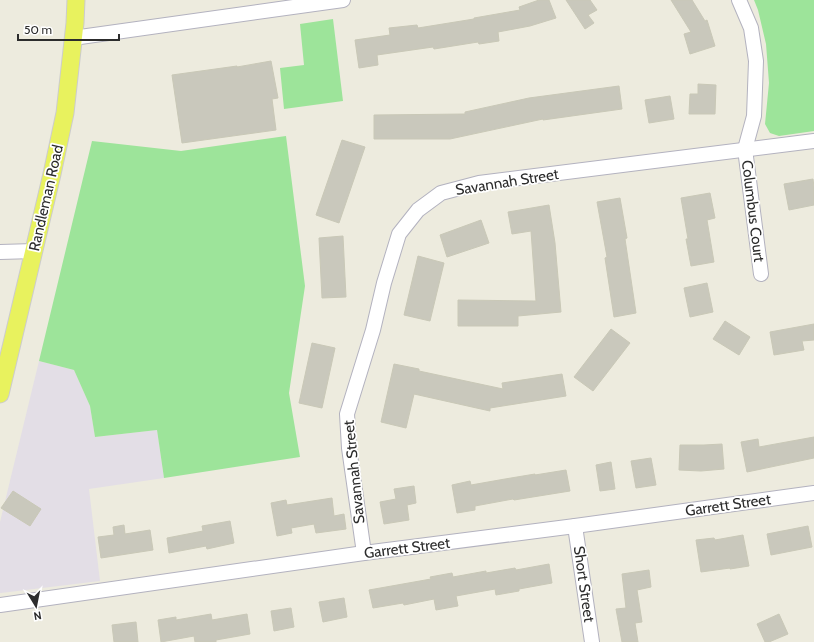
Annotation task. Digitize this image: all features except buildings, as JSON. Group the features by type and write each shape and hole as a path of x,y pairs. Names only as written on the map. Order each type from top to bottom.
{"main road":[{"name":"Randleman Road","path":"0,394 65,114 76,16 76,0"}],"street":[{"path":"73,38 344,0"},
{"path":"739,0 751,28 756,61 754,116 746,149"},
{"name":"Savannah Street","path":"364,554 349,448 347,414 373,330 384,283 399,234 418,210 441,193 479,183 814,141"},
{"name":"Columbus Court","path":"746,149 761,274"},
{"path":"0,252 34,251"},
{"name":"Garrett Street","path":"0,605 814,493"},
{"name":"Short Street","path":"575,526 592,642"}],"shaded area":[{"path":"39,361 74,370 90,406 95,437 157,430 164,478 89,489 100,581 0,593 0,522"}],"green space":[{"path":"754,0 814,0 814,131 779,136 770,133 765,124 769,83 766,44 758,10"},
{"path":"333,19 343,101 284,109 280,68 304,65 300,24"},
{"path":"286,136 305,286 289,393 300,457 164,478 157,430 95,437 90,406 74,370 39,361 92,141 181,151"}]}
